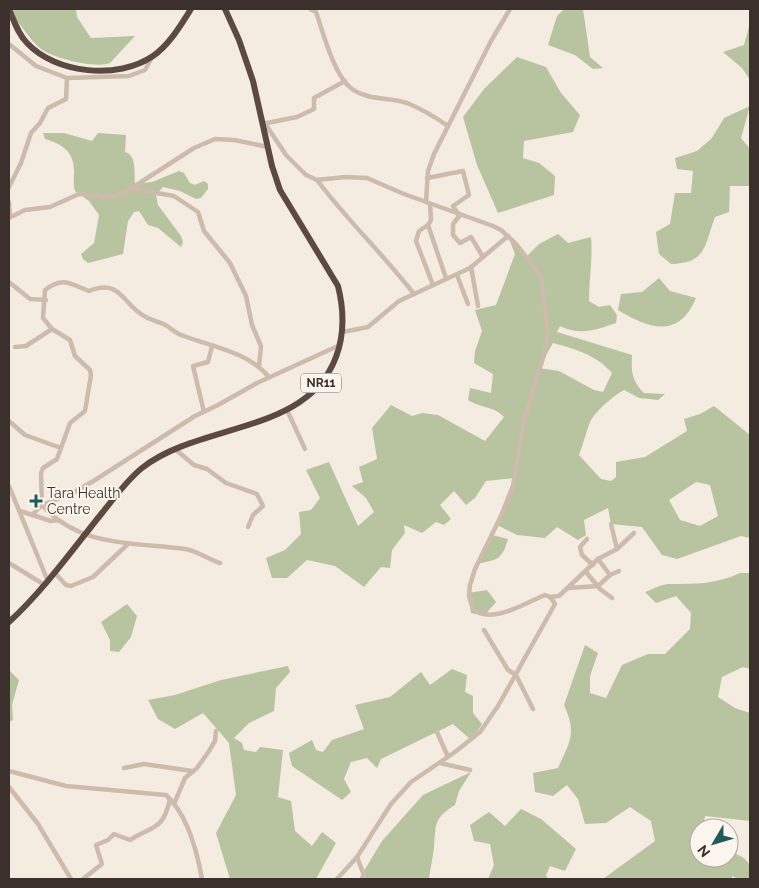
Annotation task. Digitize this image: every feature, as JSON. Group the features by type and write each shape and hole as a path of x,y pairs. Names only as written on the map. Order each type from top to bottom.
{"highway":[{"path":"9,9 20,33 29,45 47,58 70,66 116,70 131,67 153,56 166,44 190,11 196,9"},
{"name":"NR11","path":"9,622 54,572 134,475 157,457 174,448 287,410 301,402 323,380 341,344 343,332 342,304 338,286 287,203 272,166 264,120 253,81 239,40 225,9"}],"street":[{"path":"310,9 316,10 327,44 345,81 352,89 374,99 406,103 427,112 448,126"},
{"path":"433,284 416,241 419,231 428,226 431,220 427,178 431,162 477,73 491,40 510,9"},
{"path":"9,44 36,66 68,78 128,76 145,70 153,56"},
{"path":"9,187 21,163 31,133 40,123 48,108 66,99 68,78"},
{"path":"345,81 314,98 314,109 297,117 264,120 275,139 300,171 317,180 340,210 389,261 414,294"},
{"path":"9,202 10,217 25,210 50,207 79,194 110,197 132,189 156,171 208,141 226,139 268,147"},
{"path":"427,178 463,171 469,195 454,206 459,214"},
{"path":"317,180 345,176 367,178 428,203 493,226 508,236 527,256 541,276 547,342 524,420 513,486 501,516 475,569 469,596 470,603 476,611 493,615 545,595 550,597 558,596 598,560 617,549 634,533"},
{"path":"132,189 174,196 198,212 204,232 230,263 246,296 252,325 261,346 259,366"},
{"path":"459,214 453,224 453,235 460,243 471,237 484,258"},
{"path":"428,226 446,278"},
{"path":"343,332 368,326 399,301 471,268 508,236"},
{"path":"471,268 478,306"},
{"path":"458,275 468,304"},
{"path":"220,563 188,549 128,544 96,539 58,520 42,505 41,473 46,464 57,459 70,424 85,411 91,372 75,356 70,340 52,329 44,318 45,290 53,284 65,281 89,291 106,286 126,298 144,317 167,326 178,334 228,350 259,366 269,377"},
{"path":"9,282 30,299 46,300"},
{"path":"15,347 26,346 52,329"},
{"path":"32,515 42,505 73,493 180,424 269,377 341,344"},
{"path":"204,412 193,366 208,362 212,346"},
{"path":"287,410 305,449"},
{"path":"9,421 25,435 61,448"},
{"path":"174,448 194,465 207,469 226,483 257,494 263,506 253,515 248,527"},
{"path":"9,486 45,581"},
{"path":"20,511 51,522 58,520"},
{"path":"612,524 617,549"},
{"path":"587,539 580,551 593,565"},
{"path":"54,572 66,585 71,586 93,577 128,544"},
{"path":"598,560 610,575"},
{"path":"9,563 45,581"},
{"path":"568,588 598,586 610,575 618,571"},
{"path":"586,572 612,598"},
{"path":"337,879 356,857 385,812 400,794 422,773 440,763 480,732 516,675 555,604 550,597"},
{"path":"484,630 508,670 516,675 533,709"},
{"path":"174,804 185,778 215,741 216,731"},
{"path":"437,732 448,757"},
{"path":"440,763 470,770"},
{"path":"124,768 144,764 192,771"},
{"path":"9,771 66,786 151,792 166,795 188,826 202,879"},
{"path":"9,786 38,824 71,879"},
{"path":"83,879 102,864 96,845 108,840 114,834 130,840 155,828 164,818 170,799"},
{"path":"356,857 365,878"}],"green space":[{"path":"9,9 76,9 77,17 91,38 135,36 110,63 95,65 75,62 55,56 41,49 9,15"},
{"path":"564,9 583,9 590,57 603,68 593,69 575,55 548,45 557,16"},
{"path":"750,23 750,80 742,68 723,52 744,45"},
{"path":"517,57 546,67 561,93 580,115 573,132 524,141 523,158 539,163 555,176 554,195 498,213 477,165 463,117 484,89"},
{"path":"750,106 741,138 750,149 750,186 730,186 729,212 715,217 702,251 692,260 671,264 659,254 656,232 670,224 675,193 691,193 693,171 677,169 675,158 697,151 712,138 724,118"},
{"path":"43,133 64,133 92,141 98,133 126,135 125,152 129,154 133,161 135,184 152,182 179,171 184,173 190,183 195,185 204,181 208,184 208,189 201,198 196,199 180,191 163,187 156,195 158,205 181,236 183,242 181,247 158,228 148,225 139,211 134,212 128,221 123,254 88,263 83,259 81,254 94,243 99,215 89,201 75,191 74,167 71,156 63,147 45,139"},
{"path":"558,234 568,243 591,237 589,301 599,307 610,305 617,315 616,323 588,331 574,331 560,326 557,332 632,355 633,376 640,389 644,393 665,394 658,400 639,398 624,390 615,396 591,420 579,455 601,479 611,481 616,477 616,462 645,457 687,431 684,419 700,414 714,406 750,435 750,538 741,536 677,559 662,555 642,527 611,524 608,508 584,520 586,535 578,540 557,527 545,538 517,535 497,525 514,478 486,481 475,498 466,505 454,491 440,505 451,519 444,525 436,522 422,533 404,525 405,533 392,550 390,568 381,567 364,587 335,566 307,560 287,578 272,578 266,558 285,550 301,534 299,512 311,510 320,498 306,470 329,462 358,526 374,512 366,498 352,486 363,482 359,467 377,459 372,428 391,405 412,416 422,413 438,415 485,441 504,417 496,411 468,400 470,388 491,393 493,374 474,363 475,351 482,331 475,310 496,305 515,254 508,236 527,256 539,244","holes":["553,343 592,357 606,367 612,373 603,392 594,390 559,371 539,368","696,482 710,485 718,516 700,526 680,520 669,500"]},
{"path":"659,278 670,291 696,298 689,311 681,320 672,325 652,325 641,322 618,310 621,294 642,292"},
{"path":"492,535 508,539 501,556 476,564"},
{"path":"740,573 750,573 750,669 743,667 722,677 718,697 735,708 750,713 750,821 739,820 739,818 705,816 705,818 689,818 689,868 739,868 739,855 750,865 750,879 738,879 732,876 732,879 603,879 655,841 651,821 630,807 606,823 585,824 578,799 567,785 553,796 535,792 533,773 558,768 569,744 570,723 564,705 585,645 598,653 590,676 590,693 606,698 622,665 648,654 665,654 690,629 691,613 676,596 656,603 645,592 665,584 706,583"},
{"path":"487,590 496,602 484,616 471,613 468,593"},
{"path":"127,604 137,616 131,637 119,652 110,651 110,640 101,622"},
{"path":"288,666 290,672 276,688 274,711 249,723 234,738 242,743 244,750 256,752 260,747 283,750 278,797 291,801 295,831 312,846 322,832 336,843 316,879 230,879 216,833 236,795 229,743 203,713 175,729 158,719 148,700 175,695 221,680"},
{"path":"452,669 467,675 465,692 473,696 473,713 482,724 471,740 453,724 381,759 377,768 367,758 351,762 344,779 351,792 342,800 292,766 289,753 312,740 316,750 323,752 332,740 364,729 355,705 390,697 421,672 430,685"},
{"path":"9,670 19,680 12,705 13,720 9,722"},
{"path":"471,772 459,791 455,805 443,814 437,822 429,879 359,879 382,841 423,795"},
{"path":"521,809 541,819 576,849 565,871 550,866 546,875 548,879 488,879 494,865 490,844 474,841 470,825 489,812 505,826"}],"place":[{"name":"Tara Health Centre","path":"36,501"}]}
